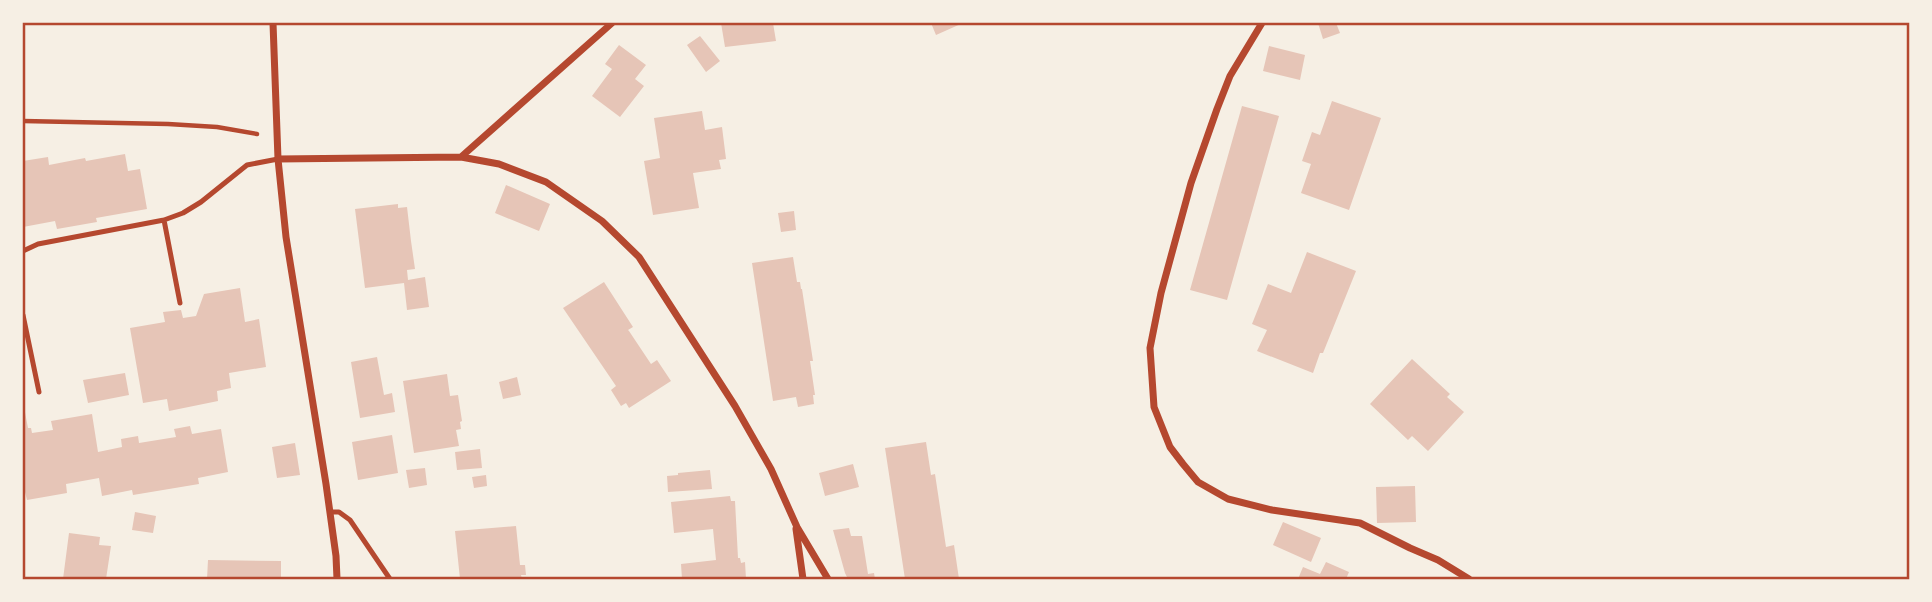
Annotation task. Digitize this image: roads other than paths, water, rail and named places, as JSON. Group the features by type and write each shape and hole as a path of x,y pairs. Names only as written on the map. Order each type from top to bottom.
{"street":[{"path":"273,23 278,159 286,237 330,512 337,579"},
{"path":"461,157 612,23"},
{"path":"1262,23 1230,76 1191,183 1161,293 1150,348 1154,407 1170,447 1183,464 1198,482 1227,499 1272,510 1360,523 1438,560 1469,579"},
{"path":"278,159 461,157 499,164 546,182 602,221 639,257 735,406 771,468 795,522 828,579"},
{"path":"795,522 803,579"}],"lane":[{"path":"23,251 38,244 164,220 201,202 247,165 278,159"},
{"path":"164,220 180,303"},
{"path":"23,316 39,392"},
{"path":"330,512 339,512 350,520 390,579"}]}
